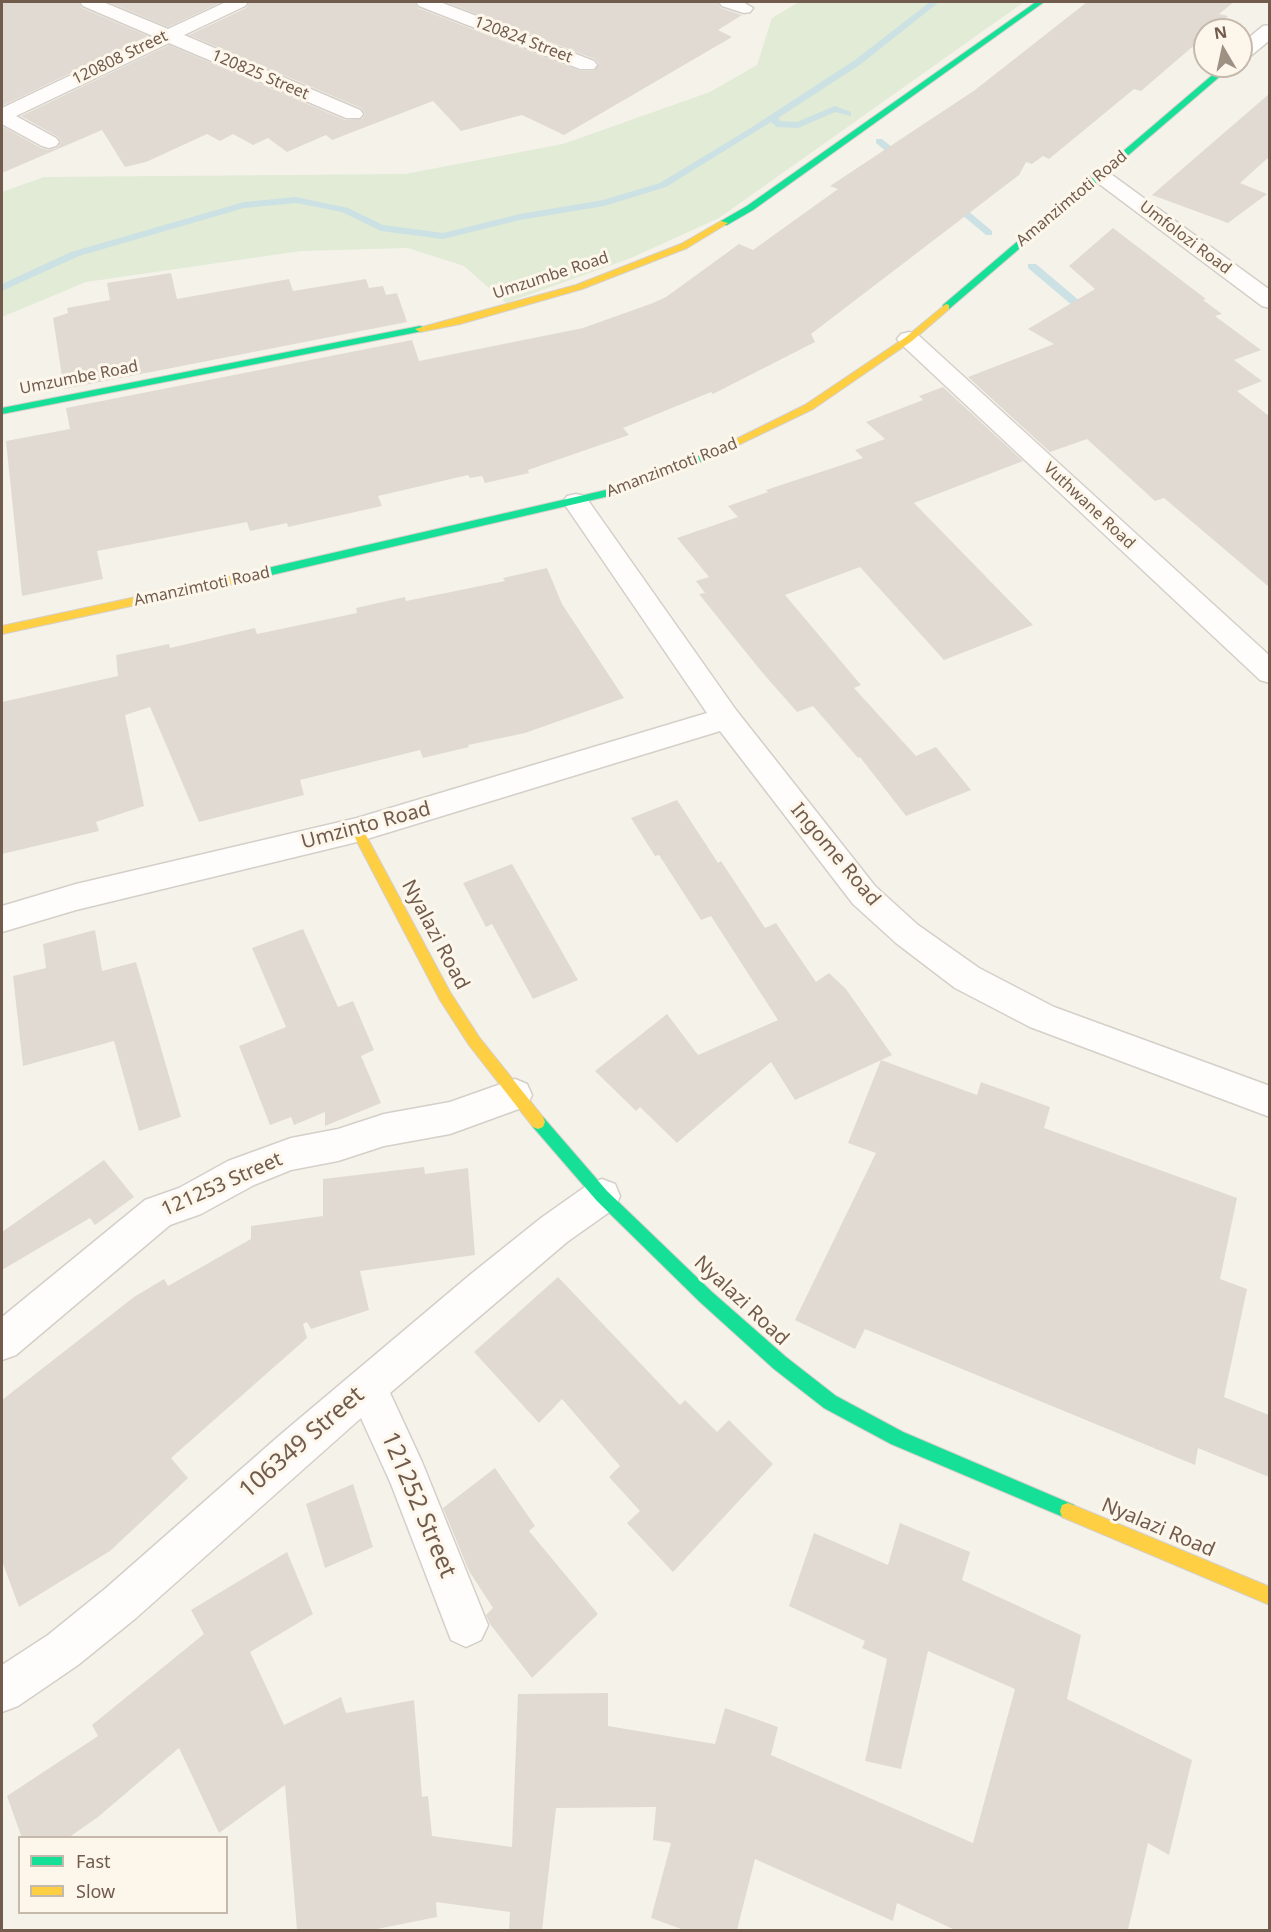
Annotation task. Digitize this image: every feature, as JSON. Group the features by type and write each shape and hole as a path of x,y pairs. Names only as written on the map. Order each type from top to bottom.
{"street":[{"name":"120825 Street","path":"89,2 353,114"},
{"name":"120808 Street","path":"2,116 166,35 239,2"},
{"name":"120824 Street","path":"425,2 587,65"},
{"name":"Umzumbe Road","path":"2,411 460,321 579,288 684,246 750,208 1040,2"},
{"path":"1253,44 1269,30"},
{"name":"Amanzimtoti Road","path":"2,630 320,561 576,502 622,490 759,433 809,407 909,339 1214,78"},
{"path":"2,116 49,142"},
{"name":"Umfolozi Road","path":"1101,176 1269,301"},
{"name":"Vuthwane Road","path":"909,339 1269,673"},
{"name":"Ingome Road","path":"576,502 726,718 864,895 907,934 967,978 1042,1017 1269,1102"},
{"name":"Umzinto Road","path":"2,919 76,897 357,830 726,718"},
{"name":"Nyalazi Road","path":"357,830 445,996 474,1041 515,1095 602,1196 780,1364 830,1402 897,1438 1269,1596"},
{"name":"121253 Street","path":"2,1341 158,1212 188,1202 241,1173 282,1157 338,1145 384,1130 450,1118 515,1095"},
{"name":"106349 Street","path":"2,1690 63,1650 121,1603 367,1387 554,1230 602,1196"},
{"name":"121252 Street","path":"367,1387 408,1476 466,1624"}],"green space":[{"path":"799,2 1024,2 719,218 631,258 506,303 464,266 408,248 301,251 86,282 2,317 2,192 44,177 405,174 563,144 710,92 757,65 772,18"}],"building":[{"path":"2,2 78,2 82,8 148,36 2,106"},
{"path":"108,2 222,2 168,27"},
{"path":"250,2 414,2 418,8 580,71 594,71 599,64 595,59 445,2 717,2 721,8 742,15 718,30 732,37 564,135 522,115 461,131 433,101 332,140 326,135 287,152 268,138 253,145 233,134 220,141 207,134 146,162 125,167 102,130 2,173 2,126 41,148 48,150 57,148 61,142 58,137 21,116 169,45 345,120 362,119 365,114 361,108 189,35 246,8"},
{"path":"1087,2 1234,2 1219,14 1228,16 1226,18 1193,18 1193,46 1141,91 1134,89 1049,159 1043,156 1032,164 1026,162 1019,175 811,334 815,342 713,394 711,392 623,428 629,435 528,470 529,473 485,483 482,476 470,478 468,475 378,496 382,506 288,527 287,523 250,531 247,522 97,551 103,579 22,596 6,441 70,429 66,408 412,340 419,361 583,328 666,297 739,244 753,250 838,189 830,186 975,90"},
{"path":"1269,94 1269,157 1240,183 1267,194 1228,223 1152,195"},
{"path":"1113,228 1206,299 1203,300 1222,314 1215,316 1261,350 1234,360 1262,381 1237,391 1269,416 1269,587 1164,498 1155,501 1087,439 1050,452 968,377 1054,344 1028,329 1095,289 1069,266"},
{"path":"171,273 177,299 289,279 293,291 366,279 369,288 383,286 386,295 397,293 407,322 64,389 53,318 68,313 67,308 110,300 107,283"},
{"path":"943,387 1023,461 914,503 1033,625 944,660 860,567 785,595 861,685 854,688 916,756 936,747 971,790 906,816 860,757 858,758 813,706 797,712 761,671 699,594 705,593 696,581 709,577 677,538 738,517 728,506 768,492 766,490 863,458 855,450 885,439 866,422 923,400 919,396"},
{"path":"547,568 562,604 624,698 525,733 468,745 469,747 423,758 420,750 300,780 304,795 199,822 150,707 125,715 144,806 96,822 99,831 2,854 2,702 118,676 116,655 169,644 170,648 255,628 257,634 357,613 356,608 405,597 406,601 505,581 503,578"},
{"path":"677,800 718,863 721,861 765,928 776,923 816,982 829,973 846,989 892,1055 795,1100 771,1062 677,1143 640,1107 636,1111 595,1071 667,1014 698,1055 778,1020 711,916 701,920 659,855 655,856 631,818"},
{"path":"512,864 578,980 533,999 492,924 486,927 463,883"},
{"path":"303,929 338,1007 353,1001 374,1050 361,1056 381,1103 325,1126 325,1112 294,1125 291,1117 270,1125 239,1046 286,1027 252,948"},
{"path":"95,930 102,971 136,962 181,1117 139,1131 114,1041 23,1066 13,976 46,968 43,944"},
{"path":"881,1060 977,1095 981,1082 1050,1107 1044,1128 1237,1198 1220,1279 1247,1289 1224,1397 1269,1415 1269,1477 1198,1448 1195,1465 865,1329 855,1349 795,1320 876,1153 848,1143"},
{"path":"104,1160 134,1197 95,1225 90,1218 2,1270 2,1232"},
{"path":"424,1167 425,1174 468,1168 475,1255 360,1271 369,1310 311,1329 307,1322 303,1324 307,1338 171,1458 188,1478 110,1551 19,1607 2,1561 2,1400 134,1297 164,1279 168,1286 251,1239 251,1226 323,1216 323,1179"},
{"path":"558,1277 680,1405 685,1400 717,1432 729,1420 773,1464 673,1572 627,1523 640,1511 609,1477 620,1466 562,1399 539,1423 474,1352"},
{"path":"495,1468 535,1526 529,1531 598,1614 532,1678 490,1624 486,1615 493,1608 469,1571 443,1508"},
{"path":"353,1484 373,1547 325,1568 306,1504"},
{"path":"900,1523 970,1552 962,1580 1081,1635 1067,1699 1192,1760 1169,1855 1148,1843 1128,1930 955,1930 897,1903 893,1921 755,1859 737,1930 684,1930 651,1918 671,1843 653,1840 656,1807 556,1808 542,1930 509,1930 510,1912 436,1902 437,1917 372,1930 297,1930 285,1785 219,1833 179,1748 98,1817 71,1836 21,1836 7,1796 98,1736 92,1725 204,1634 191,1610 287,1552 313,1614 250,1652 284,1725 341,1697 346,1713 414,1700 422,1797 428,1796 432,1836 512,1847 518,1694 608,1693 608,1726 715,1744 725,1708 778,1727 771,1755 973,1843 1015,1689 928,1651 901,1769 865,1761 887,1659 862,1648 865,1641 789,1606 814,1533 888,1565"}],"waterway":[{"path":"2,288 75,254 244,205 296,200 345,210 381,228 443,236 520,217 604,203 663,185 752,131 858,62 935,2"},
{"path":"773,118 777,124 798,125 835,109 848,114"},
{"path":"879,141 902,160"},
{"path":"952,202 989,233"},
{"path":"1032,266 1090,315"}],"traffic: fast":[{"path":"724,223 750,208 1040,2"},
{"path":"946,307 1214,78"},
{"path":"2,411 420,329"},
{"path":"233,580 622,490 709,455"},
{"path":"538,1122 602,1196 706,1297 780,1363 830,1402 897,1438 1068,1511"}],"traffic: slow":[{"path":"420,329 460,321 579,287 684,246 724,223"},
{"path":"709,455 809,407 909,339 946,307"},
{"path":"2,630 233,580"},
{"path":"357,830 445,996 474,1041 538,1122"},
{"path":"1068,1511 1270,1596"}]}
